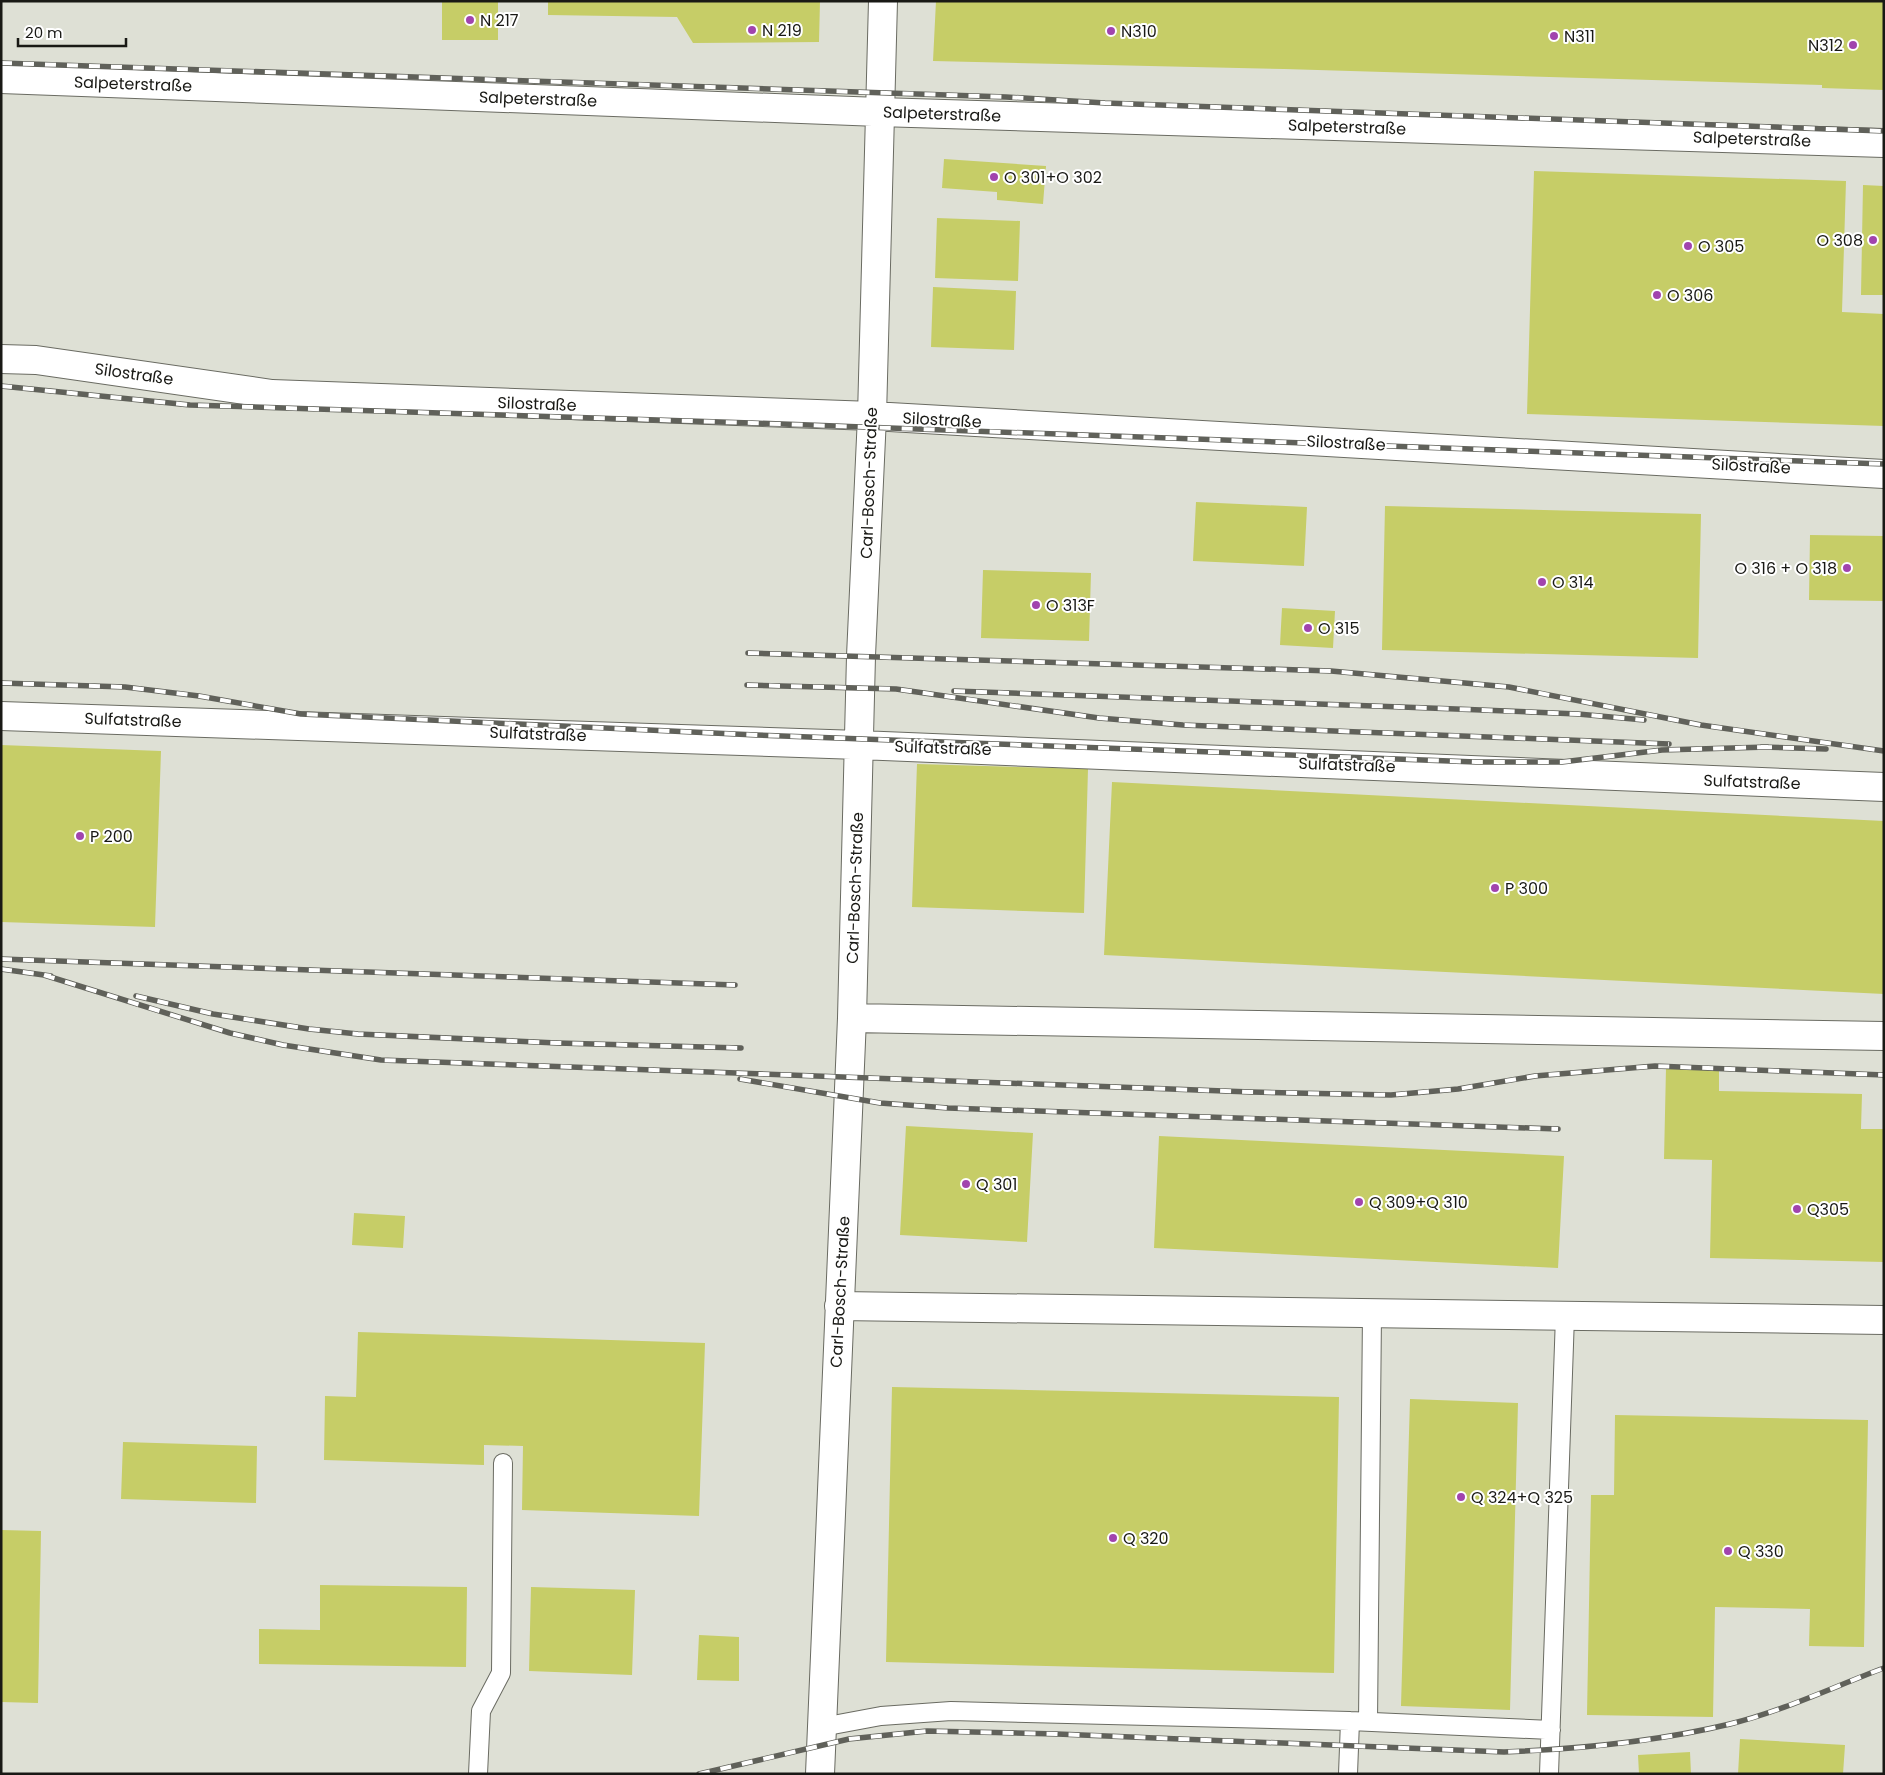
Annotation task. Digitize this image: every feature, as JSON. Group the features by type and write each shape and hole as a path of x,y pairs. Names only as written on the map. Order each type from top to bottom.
{"street":[{"name":"Carl-Bosch-Straße","path":"820,1774 852,1018 861,656 872,416 882,1"},
{"name":"Salpeterstraße","path":"1,79 879,112 1884,143"},
{"name":"Silostraße","path":"1,359 36,360 272,394 872,416 1884,474"},
{"name":"Sulfatstraße","path":"1,716 859,745 1884,787"},
{"path":"852,1018 1884,1036"},
{"path":"839,1306 1884,1320"}],"lane":[{"path":"1368,1722 1372,1313"},
{"path":"1549,1774 1565,1316"},
{"path":"478,1774 481,1711 501,1673 503,1463"},
{"path":"822,1727 881,1716 951,1711 1350,1721 1551,1730"},
{"path":"1348,1774 1350,1721"}],"building":[{"name":"N 217","path":"442,1 498,1 498,40 442,40"},
{"name":"N 219","path":"548,1 820,1 819,42 693,43 677,17 548,15"},
{"path":"936,1 1884,1 1884,90 1822,88 1822,85 933,61"},
{"name":"O 301+O 302","path":"944,159 1046,166 1043,204 997,200 997,192 942,188"},
{"name":"O 305","path":"1534,171 1846,181 1842,312 1884,314 1884,426 1527,414"},
{"name":"O 308","path":"1863,185 1884,186 1884,295 1861,295"},
{"path":"937,218 1020,221 1018,281 935,278"},
{"path":"933,287 1016,291 1014,350 931,347"},
{"path":"1196,502 1307,507 1304,566 1193,561"},
{"name":"O 314","path":"1385,506 1701,514 1698,658 1382,650"},
{"name":"O 316 + O 318","path":"1810,535 1884,536 1884,601 1809,600"},
{"name":"O 313F","path":"983,570 1091,573 1089,641 981,638"},
{"name":"O 315","path":"1282,608 1335,611 1333,648 1280,645"},
{"name":"P 200","path":"1,745 161,751 155,927 1,922"},
{"path":"917,764 1088,769 1084,913 912,907"},
{"name":"P 300","path":"1112,782 1884,821 1884,994 1104,955"},
{"name":"Q305","path":"1666,1068 1719,1070 1719,1091 1862,1094 1861,1129 1884,1129 1884,1262 1710,1258 1712,1160 1664,1159"},
{"name":"Q 301","path":"906,1126 1033,1133 1027,1242 900,1235"},
{"name":"Q 309+Q 310","path":"1159,1136 1564,1156 1558,1268 1154,1248"},
{"path":"354,1213 405,1216 403,1248 352,1245"},
{"path":"358,1332 705,1343 699,1516 522,1510 523,1446 484,1445 484,1465 324,1460 325,1396 356,1397"},
{"name":"Q 320","path":"892,1387 1339,1397 1334,1673 886,1662"},
{"name":"Q 324+Q 325","path":"1410,1399 1518,1403 1510,1710 1401,1706"},
{"name":"Q 330","path":"1615,1415 1868,1420 1864,1647 1809,1646 1810,1609 1715,1607 1713,1717 1587,1715 1591,1495 1614,1495"},
{"path":"123,1442 257,1446 256,1503 121,1499"},
{"path":"1,1530 41,1531 38,1703 1,1702"},
{"path":"320,1585 467,1587 466,1667 259,1664 259,1629 320,1630"},
{"path":"531,1587 635,1590 632,1675 529,1671"},
{"path":"699,1635 739,1637 739,1681 697,1680"},
{"path":"1740,1739 1845,1745 1843,1774 1738,1774"},
{"path":"1690,1752 1691,1774 1639,1774 1638,1755"}],"railway":[{"path":"1,63 1006,97 1105,103 1884,131"},
{"path":"1,386 190,405 752,423 1884,464"},
{"path":"748,653 1331,671 1509,687 1701,725 1884,751"},
{"path":"1,683 125,687 199,696 301,714 756,735 1476,762 1562,762 1662,750 1768,747"},
{"path":"747,685 896,689 1099,718 1183,725 1669,744"},
{"path":"954,691 1578,714 1644,720"},
{"path":"1761,747 1826,749"},
{"path":"1,959 735,985"},
{"path":"1,969 51,976"},
{"path":"44,975 230,1033 283,1045 381,1060 1251,1092 1391,1095 1458,1089 1535,1076 1655,1066 1884,1075"},
{"path":"136,996 213,1014 309,1029 358,1034 557,1043 741,1048"},
{"path":"740,1079 880,1103 948,1108 1558,1129"},
{"path":"699,1774 849,1739 927,1731 1057,1734 1504,1752 1589,1747 1674,1736 1750,1719 1789,1706 1884,1668"}],"place":[{"name":"N 217","path":"470,20"},
{"name":"N 219","path":"752,30"},
{"name":"N310","path":"1111,31"},
{"name":"N311","path":"1554,36"},
{"name":"N312","path":"1853,45"},
{"name":"O 301+O 302","path":"994,177"},
{"name":"O 308","path":"1873,240"},
{"name":"O 305","path":"1688,246"},
{"name":"O 306","path":"1657,295"},
{"name":"O 316 + O 318","path":"1847,568"},
{"name":"O 314","path":"1542,582"},
{"name":"O 313F","path":"1036,605"},
{"name":"O 315","path":"1308,628"},
{"name":"P 200","path":"80,836"},
{"name":"P 300","path":"1495,888"},
{"name":"Q 301","path":"966,1184"},
{"name":"Q 309+Q 310","path":"1359,1202"},
{"name":"Q305","path":"1797,1209"},
{"name":"Q 324+Q 325","path":"1461,1497"},
{"name":"Q 320","path":"1113,1538"},
{"name":"Q 330","path":"1728,1551"}]}
